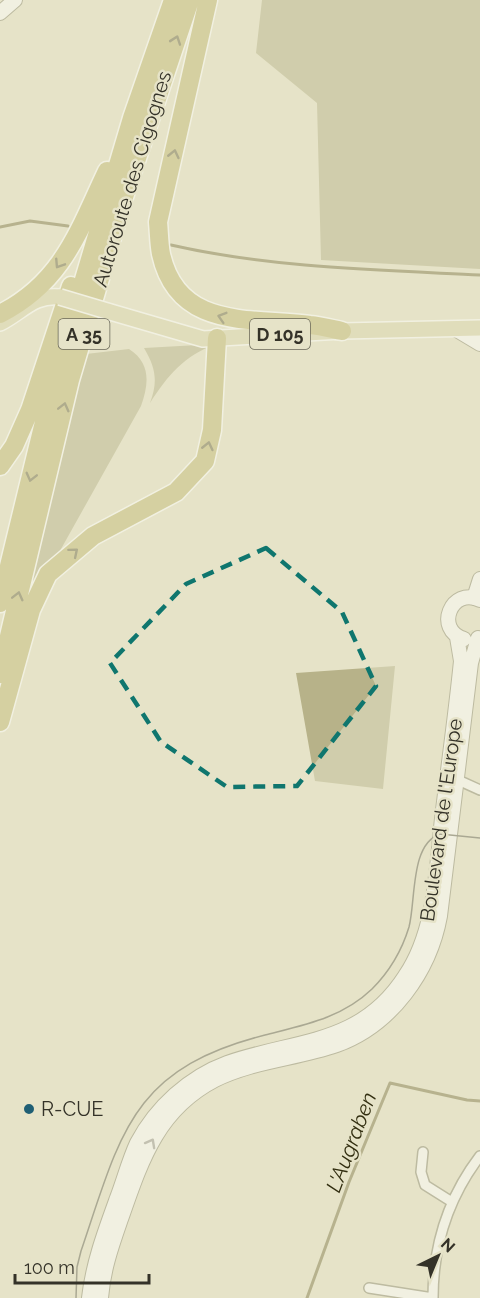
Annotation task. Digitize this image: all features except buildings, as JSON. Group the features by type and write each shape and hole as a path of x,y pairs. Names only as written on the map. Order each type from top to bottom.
{"highway":[{"name":"Autoroute des Cigognes","path":"0,603 55,377 132,118 173,0"},
{"name":"Autoroute des Cigognes","path":"0,674 70,380 124,197 190,0"},
{"path":"208,0 158,222 161,254 168,273 181,293 194,305 207,312 232,320 311,325 342,331"},
{"path":"0,314 48,281 74,241 132,118"},
{"path":"0,466 14,446 30,410 57,324 132,118"},
{"path":"0,722 31,610 48,574 93,536 176,492 205,461 212,430 210,338"}],"main road":[{"path":"0,323 32,301 48,296 60,297 210,338"},
{"name":"D 105","path":"210,338 342,331 480,328"}],"street":[{"path":"0,13 15,0"},
{"path":"455,329 480,344"},
{"path":"477,599 480,579"},
{"name":"Boulevard de l'Europe","path":"89,1298 96,1256 136,1145 146,1128 174,1095 207,1072 224,1064 321,1040 354,1024 391,995 417,957 430,915 461,662 457,637 450,628 448,613 451,606 461,598 477,599"},
{"path":"457,637 467,640 479,638"},
{"name":"Boulevard de l'Europe","path":"100,1298 107,1260 148,1146 178,1107 205,1086 233,1072 338,1045 382,1018 404,996 419,974 437,931 458,780 471,663 479,638"},
{"path":"458,780 480,790"},
{"path":"423,1152 421,1172 425,1185 452,1202"},
{"path":"369,1288 433,1298 435,1260 452,1202 480,1156"}],"highlighted area":[{"path":"266,548 342,612 376,686 297,786 227,787 161,742 110,663 186,584"}],"shaded area":[{"path":"262,0 480,0 480,269 321,260 317,103 256,53"},
{"path":"216,344 195,354 178,368 150,403 155,382 151,362 144,348"},
{"path":"129,349 145,367 147,382 141,406 61,549 13,651 86,354"},
{"path":"395,666 383,789 315,781 296,673"}],"waterway":[{"path":"0,227 30,221 68,226"},
{"path":"171,245 247,259 286,263 480,275"},
{"name":"L'Augraben","path":"307,1298 349,1182 390,1083 480,1101"}],"tram line":[{"path":"76,1298 77,1267 81,1251 108,1172 121,1140 138,1112 158,1087 185,1066 220,1049 322,1019 360,999 384,975 403,944 409,927 416,874 423,849 430,840 440,834 480,838"}],"place":[{"name":"R-CUE","path":"29,1109"}]}
